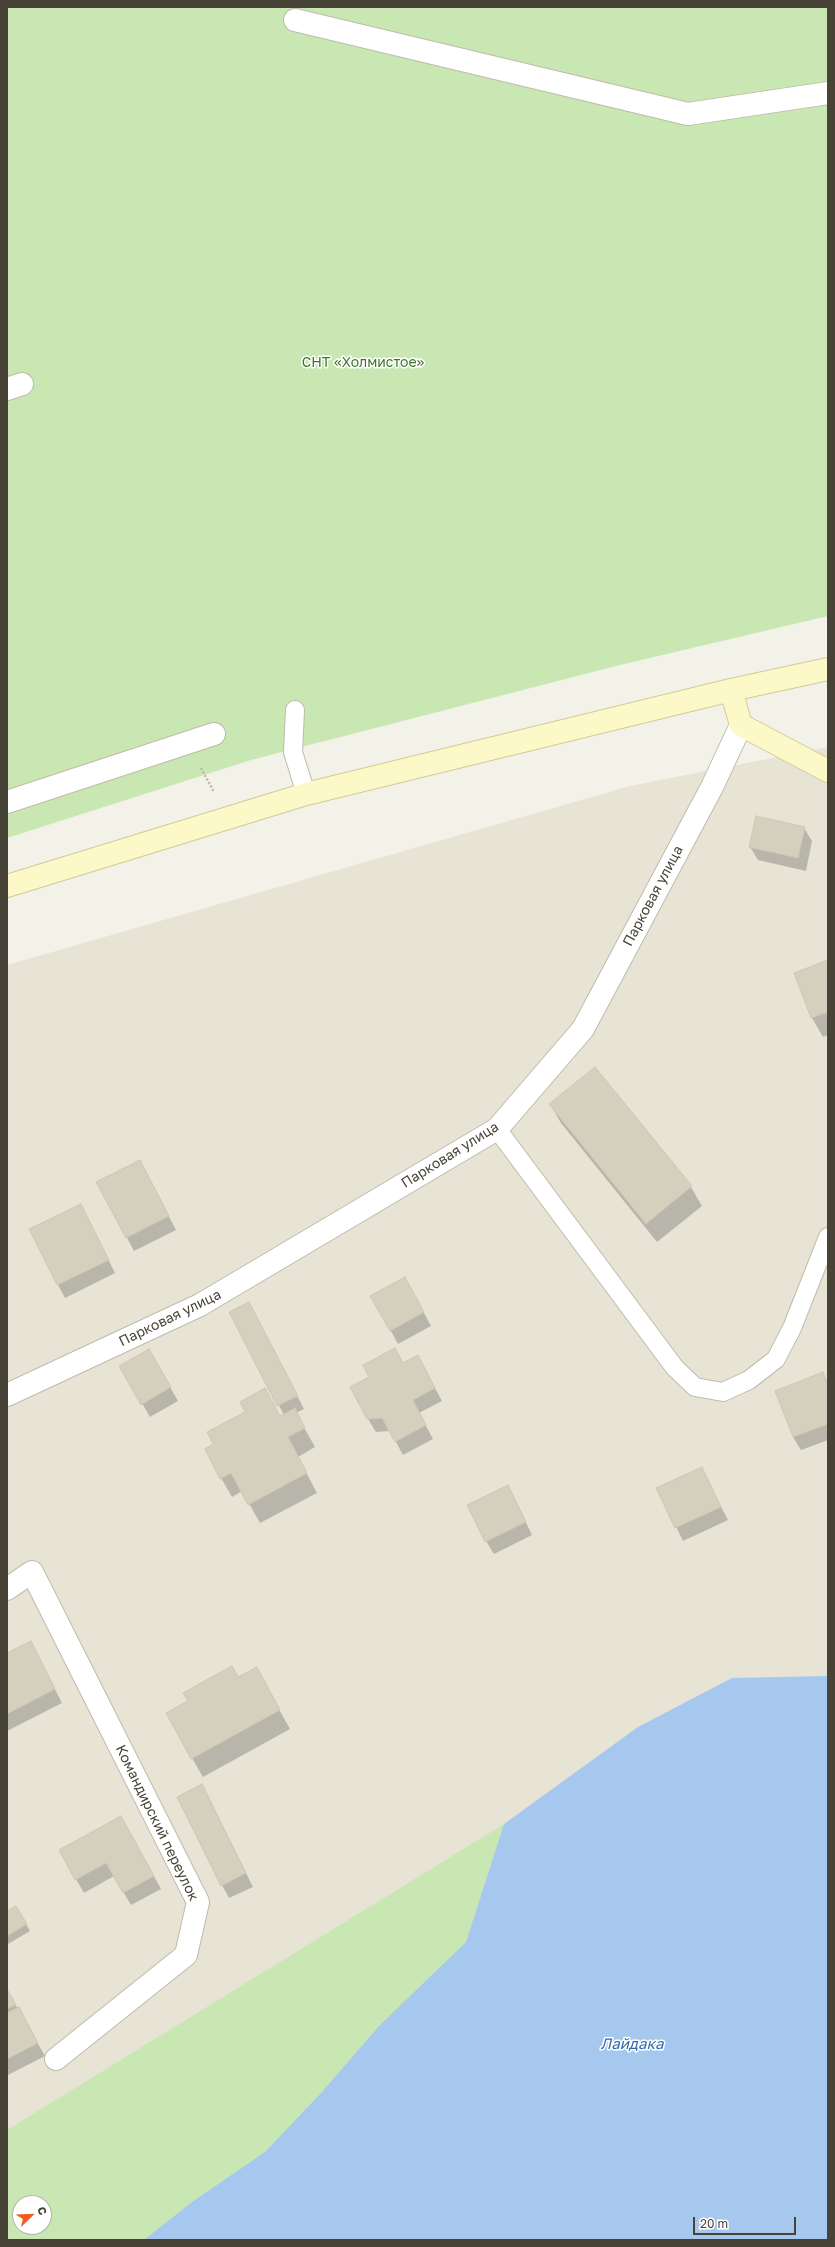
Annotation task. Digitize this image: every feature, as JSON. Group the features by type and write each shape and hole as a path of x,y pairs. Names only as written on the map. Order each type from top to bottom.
{"main road":[{"path":"7,886 306,794 731,690 828,669"},
{"path":"731,690 741,725 828,771"}],"street":[{"path":"295,20 688,114 828,93"},
{"name":"Парковая улица","path":"7,1396 200,1305 497,1129 583,1029 712,787 741,725"},
{"path":"7,802 214,734"},
{"name":"Командирский переулок","path":"7,1589 32,1572 198,1902 186,1955 56,2059"}],"lane":[{"path":"295,710 293,752 306,794"},
{"path":"497,1129 676,1368 695,1387 723,1392 749,1380 776,1359 792,1328 828,1237"}],"path":[{"path":"187,743 228,817"}],"shaded area":[{"path":"828,747 828,2240 7,2240 7,965 630,786"}],"green space":[{"name":"СНТ «Холмистое»","path":"7,7 828,7 828,616 620,665 251,760 7,838"},
{"path":"504,1824 466,1942 380,2025 321,2093 265,2152 192,2202 144,2240 7,2240 7,2130"}],"water":[{"name":"Лайдака","path":"828,1676 828,2240 144,2240 192,2202 265,2152 321,2093 380,2025 466,1942 504,1824 638,1727 732,1678"}],"building":[{"path":"756,816 805,827 798,858 749,847"},
{"path":"828,960 828,1012 811,1018 794,973"},
{"path":"595,1067 692,1186 646,1224 549,1104"},
{"path":"140,1160 169,1216 126,1238 96,1182"},
{"path":"81,1204 109,1260 57,1285 29,1229"},
{"path":"405,1277 424,1312 390,1331 370,1296"},
{"path":"249,1302 298,1396 277,1406 229,1312"},
{"path":"395,1348 403,1363 418,1355 435,1388 413,1400 426,1425 395,1442 382,1418 367,1419 350,1387 369,1377 363,1365"},
{"path":"149,1349 171,1387 141,1405 119,1366"},
{"path":"823,1372 828,1385 828,1424 793,1437 775,1391"},
{"path":"265,1388 280,1416 295,1408 305,1428 288,1437 307,1473 248,1505 231,1473 220,1479 205,1449 213,1444 207,1432 245,1412 240,1402"},
{"path":"702,1467 721,1507 675,1528 656,1488"},
{"path":"508,1485 526,1522 485,1542 467,1505"},
{"path":"31,1641 55,1689 7,1714 7,1653"},
{"path":"232,1666 238,1677 257,1667 280,1710 191,1759 166,1713 188,1701 183,1693"},
{"path":"202,1784 246,1873 221,1886 177,1797"},
{"path":"121,1816 154,1876 123,1893 106,1863 75,1880 59,1850"},
{"path":"16,1906 27,1924 7,1936 7,1911"},
{"path":"7,1989 16,2005 7,2009"},
{"path":"19,2007 38,2043 7,2059 7,2013"}]}
